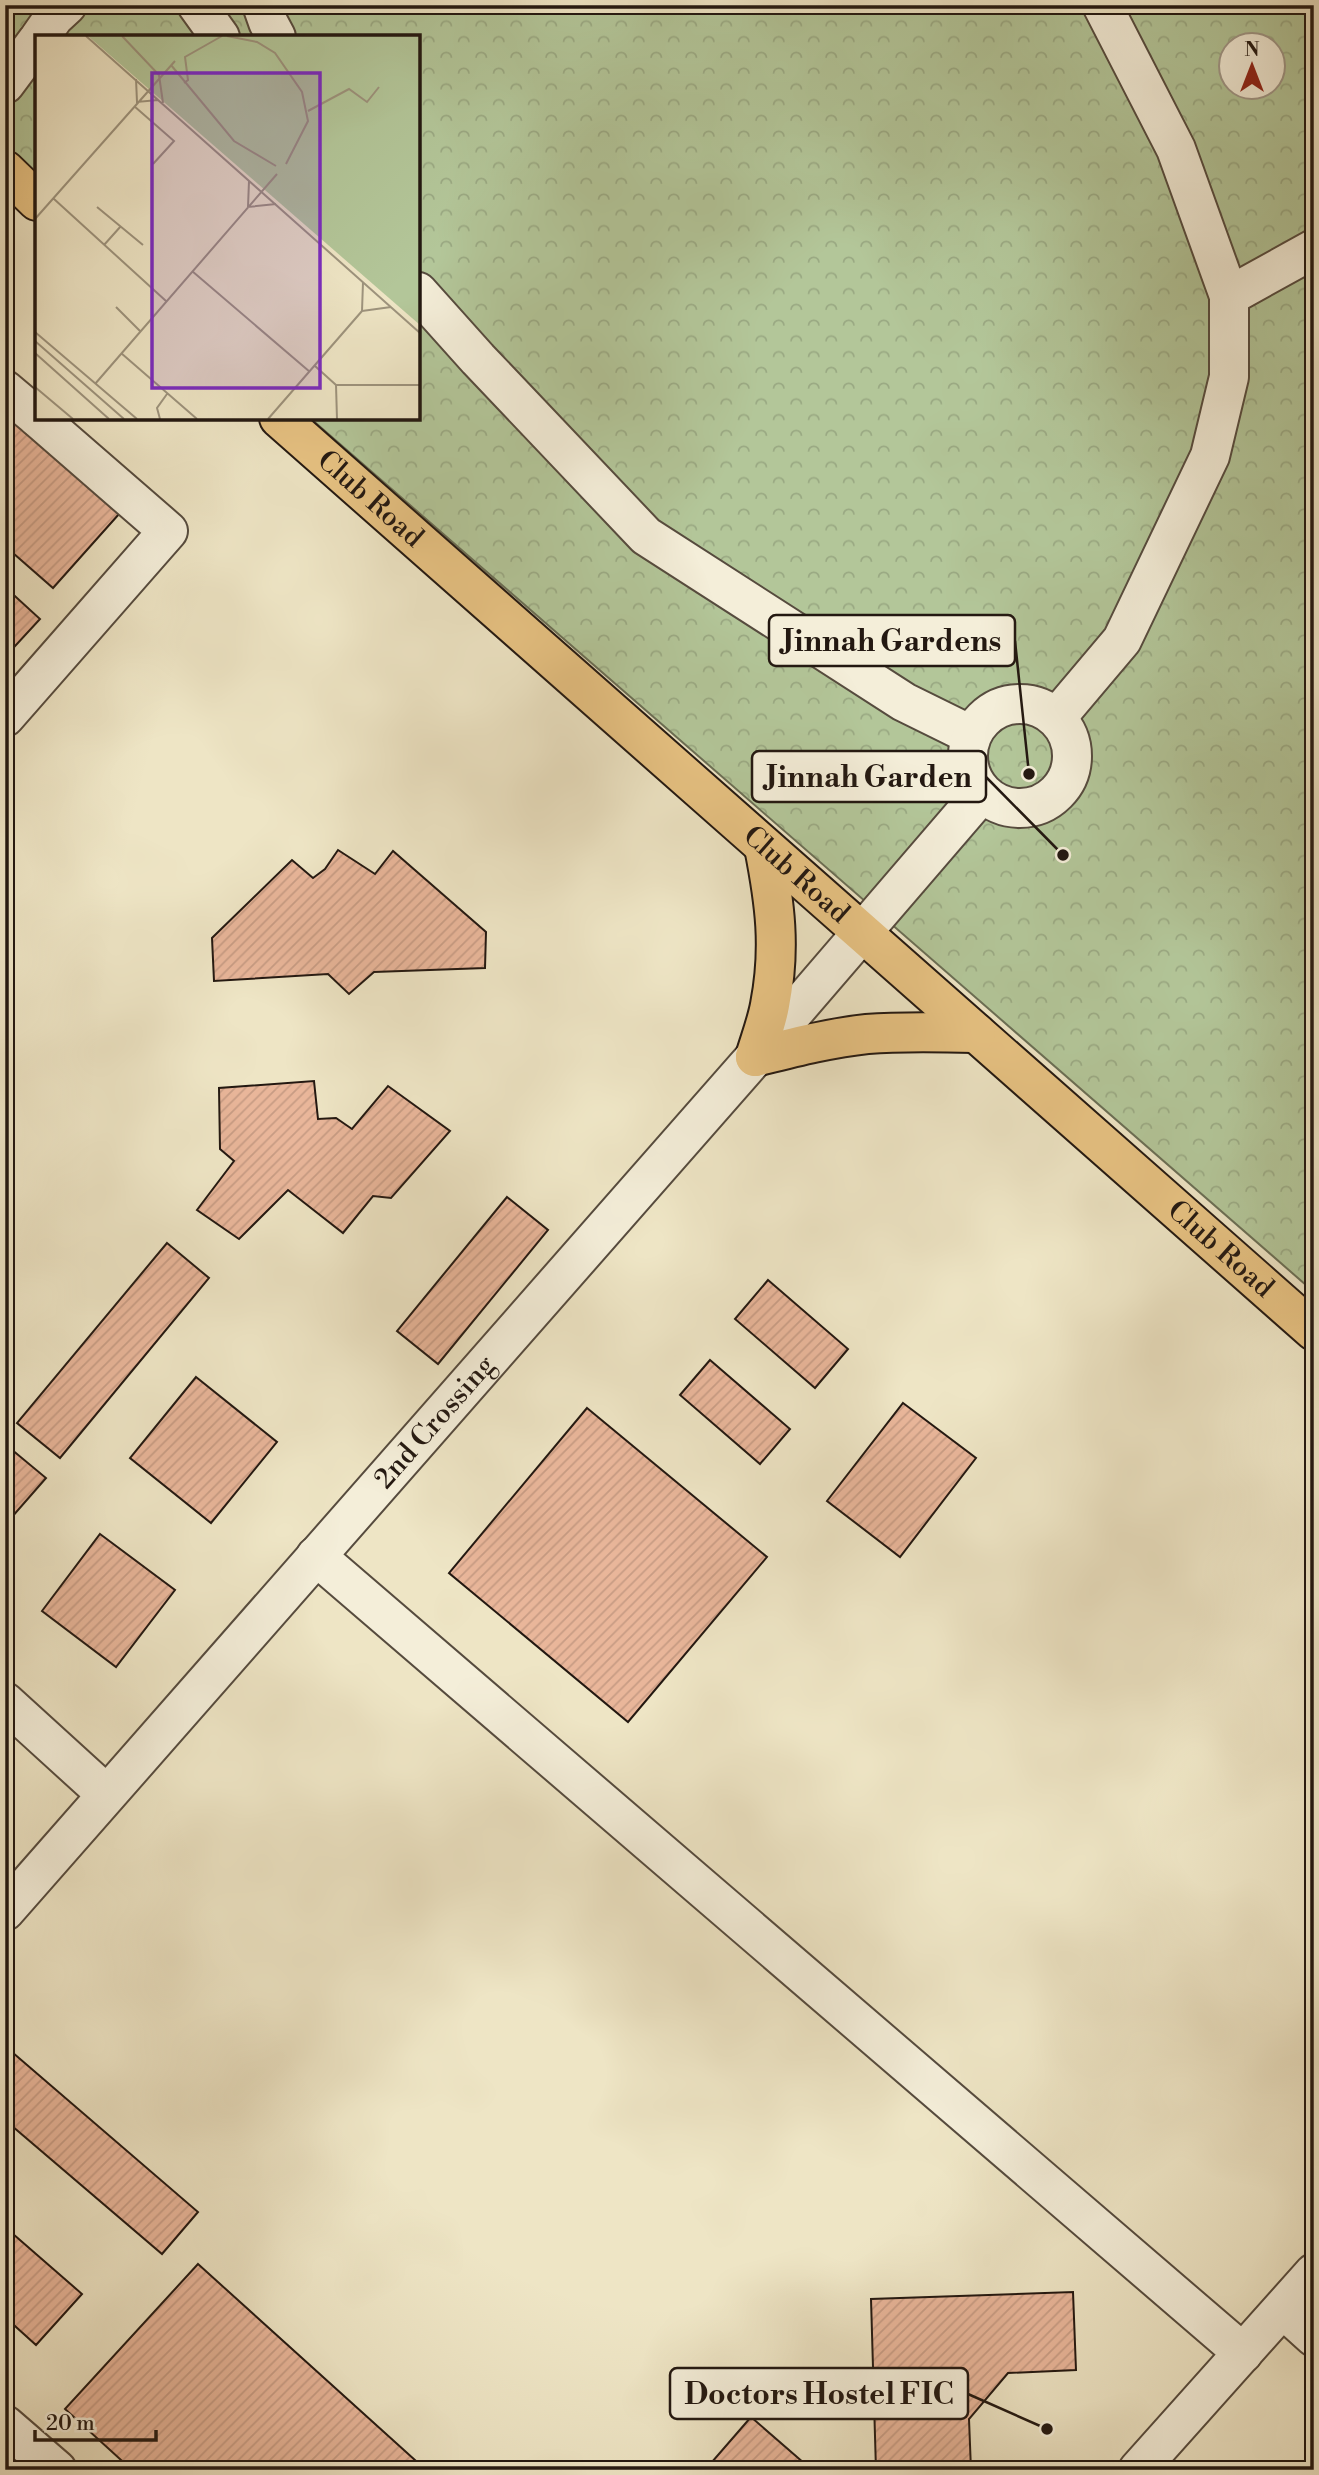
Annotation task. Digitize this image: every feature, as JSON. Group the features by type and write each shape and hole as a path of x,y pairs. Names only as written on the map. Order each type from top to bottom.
{"main road":[{"path":"5,170 35,199"},
{"path":"5,209 35,211"},
{"name":"Club Road","path":"281,420 1314,1331"},
{"path":"764,848 775,900 776,953 770,1006 755,1057 865,1034 920,1031 976,1033"}],"street":[{"path":"197,5 219,35"},
{"path":"262,5 275,35"},
{"path":"1056,717 1122,640 1210,456 1229,377 1229,296 1176,149 1101,5"},
{"path":"5,85 35,43"},
{"path":"1229,296 1314,249"},
{"path":"420,294 646,536 904,702 971,735"},
{"path":"5,390 35,416"},
{"path":"5,717 169,531 39,420"},
{"path":"1009,704 1035,705 1056,717 1070,737 1073,761 1062,790 1038,806 1007,808 982,793 970,776 967,755 971,735 986,715 1009,704"},
{"name":"2nd Crossing","path":"5,1911 755,1057 982,793"},
{"path":"316,1556 1243,2353"},
{"path":"5,1702 106,1794"},
{"path":"1138,2470 1314,2273"},
{"path":"1283,2309 1314,2337"},
{"path":"5,2425 57,2470"}],"green space":[{"path":"5,5 1314,5 1314,1292 312,420 420,420 420,35 35,35 35,179 5,153"}],"building":[{"path":"5,414 119,514 53,588 5,546"},
{"path":"5,587 40,619 5,657"},
{"path":"338,850 375,874 393,851 486,932 485,968 374,972 349,994 328,974 214,981 212,938 292,860 313,878 325,869"},
{"path":"314,1081 318,1119 336,1118 352,1129 388,1086 450,1131 391,1198 373,1196 343,1233 288,1190 239,1239 197,1210 234,1161 220,1149 219,1088"},
{"path":"507,1197 548,1230 438,1364 397,1331"},
{"path":"167,1243 209,1278 60,1458 17,1423"},
{"path":"768,1280 848,1349 815,1388 735,1319"},
{"path":"710,1360 790,1429 760,1464 680,1395"},
{"path":"196,1377 277,1442 211,1523 130,1458"},
{"path":"903,1403 976,1458 900,1557 827,1501"},
{"path":"587,1408 767,1557 628,1722 449,1573"},
{"path":"5,1444 46,1478 5,1525"},
{"path":"100,1534 175,1590 116,1667 42,1611"},
{"path":"5,2046 198,2212 162,2254 5,2120"},
{"path":"5,2227 82,2294 36,2345 5,2317"},
{"path":"198,2264 426,2470 132,2470 65,2409"},
{"path":"1073,2292 1076,2370 1008,2373 969,2419 971,2470 876,2470 871,2299"},
{"path":"751,2417 812,2470 705,2470"}],"place":[{"name":"Jinnah Gardens","path":"1029,774"},
{"name":"Jinnah Garden","path":"1063,855"},
{"name":"Doctors Hostel FIC","path":"1047,2429"}]}
